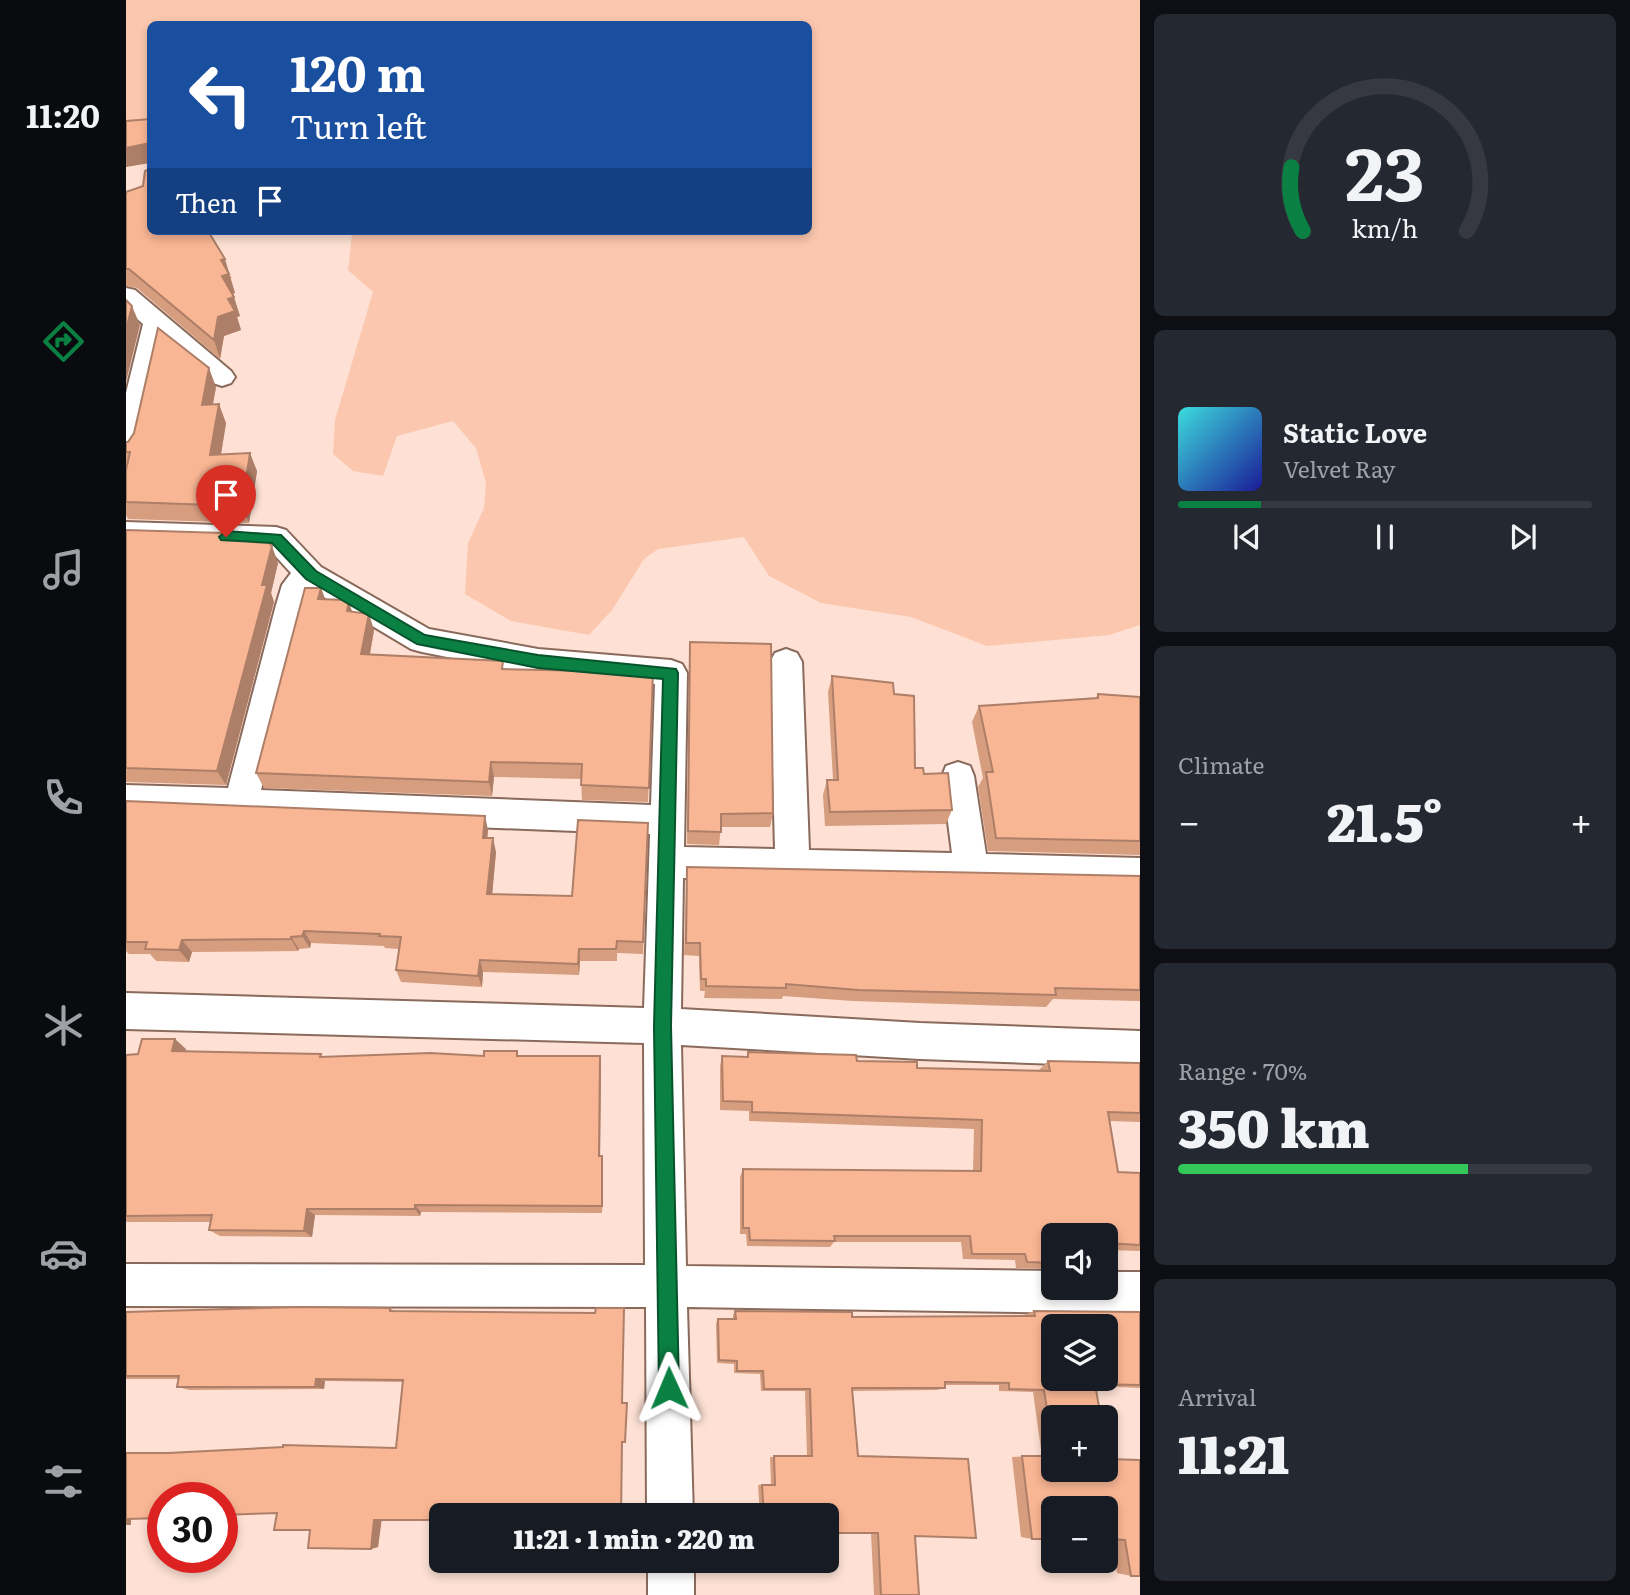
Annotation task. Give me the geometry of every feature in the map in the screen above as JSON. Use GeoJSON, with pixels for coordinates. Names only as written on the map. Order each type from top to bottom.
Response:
{"type":"FeatureCollection","features":[{"type":"Feature","properties":{"kind":"street"},"geometry":{"type":"LineString","coordinates":[[126,296],[222,377]]}},
{"type":"Feature","properties":{"kind":"street"},"geometry":{"type":"LineString","coordinates":[[126,450],[156,321]]}},
{"type":"Feature","properties":{"kind":"street"},"geometry":{"type":"LineString","coordinates":[[126,533],[276,538],[311,575],[422,640],[538,662],[671,673],[662,1026],[670,1503]]}},
{"type":"Feature","properties":{"kind":"street"},"geometry":{"type":"LineString","coordinates":[[241,803],[297,585],[311,575]]}},
{"type":"Feature","properties":{"kind":"street"},"geometry":{"type":"LineString","coordinates":[[786,662],[792,864]]}},
{"type":"Feature","properties":{"kind":"street"},"geometry":{"type":"LineString","coordinates":[[958,776],[971,869]]}},
{"type":"Feature","properties":{"kind":"street"},"geometry":{"type":"LineString","coordinates":[[126,799],[669,820]]}},
{"type":"Feature","properties":{"kind":"street"},"geometry":{"type":"LineString","coordinates":[[667,862],[1140,873]]}},
{"type":"Feature","properties":{"kind":"street"},"geometry":{"type":"LineString","coordinates":[[126,1011],[662,1026],[919,1041],[1140,1049]]}},
{"type":"Feature","properties":{"kind":"street"},"geometry":{"type":"LineString","coordinates":[[126,1285],[668,1286],[1140,1293]]}},
{"type":"Feature","properties":{"kind":"street"},"geometry":{"type":"LineString","coordinates":[[671,1573],[671,1595]]}},
{"type":"Feature","properties":{"kind":"shaded area"},"geometry":{"type":"Polygon","coordinates":[[[126,0],[1140,0],[1140,625],[1109,635],[987,646],[911,617],[821,603],[769,576],[744,537],[658,549],[644,559],[612,610],[589,635],[511,621],[465,594],[468,543],[484,508],[486,483],[476,448],[453,421],[397,436],[383,476],[353,471],[333,454],[335,420],[373,292],[348,270],[352,235],[812,235],[812,21],[147,21],[147,126],[126,131],[126,0]]]}},
{"type":"Feature","properties":{"kind":"building"},"geometry":{"type":"Polygon","coordinates":[[[147,119],[147,144],[126,148],[126,121],[147,119]]]}},
{"type":"Feature","properties":{"kind":"building"},"geometry":{"type":"Polygon","coordinates":[[[147,170],[147,235],[210,235],[225,259],[221,260],[229,274],[222,276],[234,297],[228,299],[235,311],[218,317],[214,340],[126,269],[126,192],[143,186],[147,170]]]}},
{"type":"Feature","properties":{"kind":"building"},"geometry":{"type":"Polygon","coordinates":[[[126,300],[132,306],[126,330],[126,300]]]}},
{"type":"Feature","properties":{"kind":"building"},"geometry":{"type":"Polygon","coordinates":[[[158,328],[209,368],[202,405],[219,404],[210,455],[250,453],[242,506],[126,502],[126,470],[130,452],[126,452],[126,442],[134,433],[158,328]]]}},
{"type":"Feature","properties":{"kind":"building"},"geometry":{"type":"Polygon","coordinates":[[[126,530],[258,534],[256,541],[267,541],[272,546],[262,585],[267,585],[217,771],[126,768],[126,530]]]}},
{"type":"Feature","properties":{"kind":"building"},"geometry":{"type":"Polygon","coordinates":[[[305,588],[321,588],[318,599],[346,600],[349,602],[347,611],[369,614],[361,654],[503,661],[502,669],[653,671],[649,788],[581,785],[582,764],[491,762],[489,782],[256,773],[305,588]]]}},
{"type":"Feature","properties":{"kind":"building"},"geometry":{"type":"Polygon","coordinates":[[[690,642],[771,644],[773,813],[721,814],[721,832],[688,831],[690,642]]]}},
{"type":"Feature","properties":{"kind":"building"},"geometry":{"type":"Polygon","coordinates":[[[832,676],[893,683],[894,694],[914,696],[915,768],[923,768],[924,774],[948,773],[952,810],[830,812],[827,780],[838,780],[832,676]]]}},
{"type":"Feature","properties":{"kind":"building"},"geometry":{"type":"Polygon","coordinates":[[[1098,694],[1140,697],[1140,841],[996,838],[986,772],[993,772],[979,706],[1098,698],[1098,694]]]}},
{"type":"Feature","properties":{"kind":"building"},"geometry":{"type":"Polygon","coordinates":[[[126,801],[485,816],[483,838],[493,838],[487,894],[572,896],[578,820],[648,823],[643,942],[617,941],[616,949],[579,949],[578,964],[480,960],[478,976],[396,970],[401,937],[379,936],[380,934],[304,931],[302,936],[291,939],[182,940],[179,950],[145,949],[147,942],[126,942],[126,801]]]}},
{"type":"Feature","properties":{"kind":"building"},"geometry":{"type":"Polygon","coordinates":[[[687,867],[1140,876],[1140,990],[1055,988],[1056,995],[858,990],[786,984],[786,988],[706,986],[706,979],[701,979],[700,943],[686,943],[687,867]]]}},
{"type":"Feature","properties":{"kind":"building"},"geometry":{"type":"Polygon","coordinates":[[[142,1039],[175,1039],[172,1051],[321,1054],[320,1057],[430,1053],[484,1056],[484,1051],[517,1051],[517,1056],[600,1056],[599,1156],[602,1156],[602,1206],[415,1205],[415,1209],[307,1209],[304,1231],[209,1230],[212,1215],[126,1216],[126,1055],[138,1054],[142,1039]]]}},
{"type":"Feature","properties":{"kind":"building"},"geometry":{"type":"Polygon","coordinates":[[[748,1052],[856,1055],[857,1061],[917,1062],[917,1068],[1050,1071],[1048,1061],[1140,1063],[1140,1113],[1108,1112],[1118,1172],[1140,1173],[1140,1245],[1118,1244],[1118,1223],[1041,1223],[1041,1263],[1027,1262],[1025,1254],[972,1254],[970,1236],[834,1236],[835,1241],[750,1240],[749,1228],[743,1228],[743,1169],[981,1171],[982,1120],[752,1112],[752,1102],[723,1101],[722,1056],[748,1057],[748,1052]]]}},
{"type":"Feature","properties":{"kind":"building"},"geometry":{"type":"Polygon","coordinates":[[[300,1307],[390,1308],[390,1311],[595,1313],[596,1308],[624,1308],[622,1403],[627,1403],[625,1442],[622,1442],[621,1503],[429,1503],[429,1520],[374,1520],[371,1549],[308,1548],[310,1530],[274,1530],[277,1513],[238,1514],[238,1482],[147,1482],[147,1518],[126,1519],[126,1453],[168,1453],[283,1445],[396,1448],[403,1380],[316,1379],[315,1387],[177,1387],[179,1376],[126,1376],[126,1312],[300,1307]]]}},
{"type":"Feature","properties":{"kind":"building"},"geometry":{"type":"Polygon","coordinates":[[[735,1311],[852,1312],[852,1317],[1035,1316],[1034,1311],[1140,1312],[1140,1385],[1118,1385],[1118,1314],[1041,1314],[1041,1390],[1009,1389],[1009,1383],[945,1382],[945,1388],[852,1388],[858,1456],[968,1459],[976,1538],[915,1536],[919,1595],[881,1595],[878,1533],[839,1533],[839,1503],[763,1503],[762,1485],[775,1485],[774,1456],[812,1456],[810,1389],[764,1389],[763,1371],[737,1371],[737,1361],[719,1360],[718,1319],[736,1319],[735,1311]]]}},
{"type":"Feature","properties":{"kind":"building"},"geometry":{"type":"Polygon","coordinates":[[[1044,1391],[1096,1391],[1099,1405],[1046,1405],[1044,1391]]]}},
{"type":"Feature","properties":{"kind":"building"},"geometry":{"type":"Polygon","coordinates":[[[1022,1456],[1041,1456],[1041,1482],[1118,1482],[1118,1459],[1140,1460],[1140,1576],[1131,1576],[1125,1540],[1118,1540],[1118,1496],[1041,1496],[1041,1539],[1032,1539],[1022,1456]]]}},
{"type":"Feature","properties":{"kind":"route"},"geometry":{"type":"LineString","coordinates":[[226,537],[276,538],[311,575],[422,640],[538,662],[671,673],[662,1026],[669,1388]]}}]}
